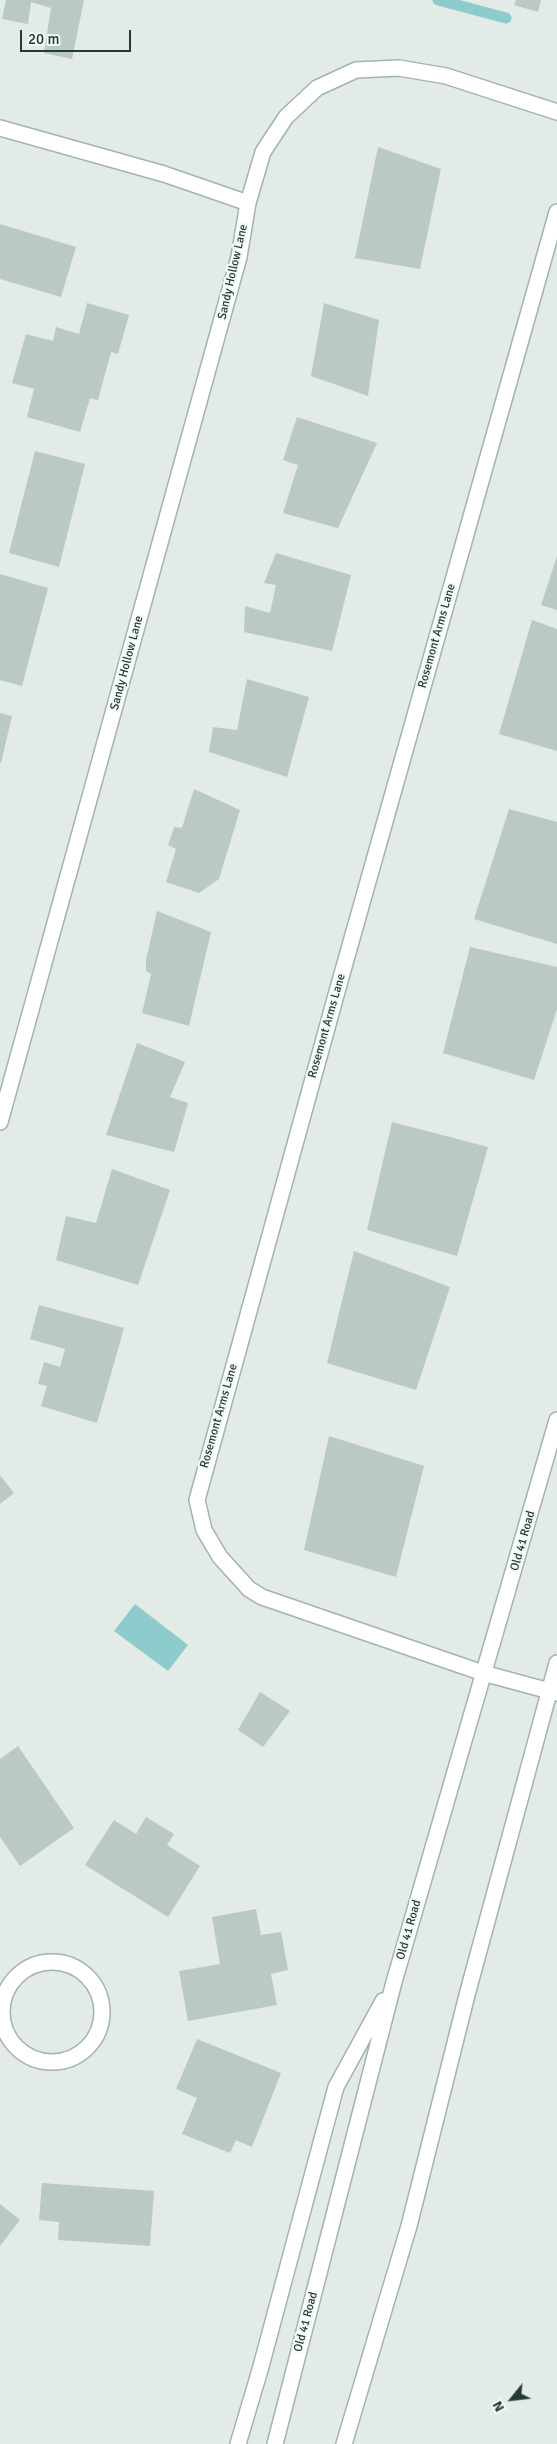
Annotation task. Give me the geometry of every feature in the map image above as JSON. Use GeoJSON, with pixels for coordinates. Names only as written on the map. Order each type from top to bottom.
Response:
{"type":"FeatureCollection","features":[{"type":"Feature","properties":{"kind":"street","name":"Sandy Hollow Lane"},"geometry":{"type":"LineString","coordinates":[[0,1122],[239,257],[248,203],[263,152],[286,117],[317,88],[356,70],[399,68],[446,76],[557,112]]}},
{"type":"Feature","properties":{"kind":"street"},"geometry":{"type":"LineString","coordinates":[[0,128],[164,174],[248,203]]}},
{"type":"Feature","properties":{"kind":"street","name":"Rosemont Arms Lane"},"geometry":{"type":"LineString","coordinates":[[553,1692],[483,1673],[262,1597],[249,1589],[220,1557],[204,1530],[197,1500],[338,988],[557,212]]}},
{"type":"Feature","properties":{"kind":"street","name":"Old 41 Road"},"geometry":{"type":"LineString","coordinates":[[274,2444],[394,1982],[557,1420]]}},
{"type":"Feature","properties":{"kind":"street"},"geometry":{"type":"LineString","coordinates":[[344,2444],[409,2226],[466,1995],[553,1692],[557,1662]]}},
{"type":"Feature","properties":{"kind":"street"},"geometry":{"type":"LineString","coordinates":[[43,1962],[61,1962],[84,1973],[96,1986],[103,2009],[101,2027],[89,2048],[75,2058],[50,2063],[33,2059],[12,2043],[4,2028],[2,2010],[6,1982],[23,1970],[43,1962]]}},
{"type":"Feature","properties":{"kind":"street"},"geometry":{"type":"LineString","coordinates":[[238,2444],[260,2370],[336,2087],[394,1982]]}},
{"type":"Feature","properties":{"kind":"water"},"geometry":{"type":"Polygon","coordinates":[[[135,1604],[188,1645],[168,1671],[114,1631],[135,1604]]]}},
{"type":"Feature","properties":{"kind":"building"},"geometry":{"type":"Polygon","coordinates":[[[6,0],[84,0],[72,59],[44,53],[51,8],[31,2],[28,24],[2,19],[6,0]]]}},
{"type":"Feature","properties":{"kind":"building"},"geometry":{"type":"Polygon","coordinates":[[[516,0],[541,0],[538,12],[514,5],[516,0]]]}},
{"type":"Feature","properties":{"kind":"building"},"geometry":{"type":"Polygon","coordinates":[[[378,147],[441,169],[420,269],[355,258],[378,147]]]}},
{"type":"Feature","properties":{"kind":"building"},"geometry":{"type":"Polygon","coordinates":[[[0,224],[76,247],[61,297],[0,279],[0,224]]]}},
{"type":"Feature","properties":{"kind":"building"},"geometry":{"type":"Polygon","coordinates":[[[87,303],[129,315],[118,354],[111,352],[98,400],[90,398],[80,432],[27,417],[34,389],[12,383],[26,334],[53,341],[56,327],[79,334],[87,303]]]}},
{"type":"Feature","properties":{"kind":"building"},"geometry":{"type":"Polygon","coordinates":[[[324,303],[379,320],[368,396],[311,376],[324,303]]]}},
{"type":"Feature","properties":{"kind":"building"},"geometry":{"type":"Polygon","coordinates":[[[297,417],[377,443],[338,528],[283,513],[298,465],[283,460],[297,417]]]}},
{"type":"Feature","properties":{"kind":"building"},"geometry":{"type":"Polygon","coordinates":[[[35,451],[85,464],[59,567],[9,553],[35,451]]]}},
{"type":"Feature","properties":{"kind":"building"},"geometry":{"type":"Polygon","coordinates":[[[276,553],[351,575],[332,651],[244,632],[245,606],[270,613],[276,585],[264,583],[276,553]]]}},
{"type":"Feature","properties":{"kind":"building"},"geometry":{"type":"Polygon","coordinates":[[[557,556],[557,610],[541,605],[557,556]]]}},
{"type":"Feature","properties":{"kind":"building"},"geometry":{"type":"Polygon","coordinates":[[[0,574],[48,588],[22,686],[0,680],[0,574]]]}},
{"type":"Feature","properties":{"kind":"building"},"geometry":{"type":"Polygon","coordinates":[[[532,620],[557,629],[557,751],[499,734],[532,620]]]}},
{"type":"Feature","properties":{"kind":"building"},"geometry":{"type":"Polygon","coordinates":[[[247,679],[309,697],[287,777],[209,752],[213,727],[237,730],[247,679]]]}},
{"type":"Feature","properties":{"kind":"building"},"geometry":{"type":"Polygon","coordinates":[[[0,713],[12,716],[1,763],[0,762],[0,713]]]}},
{"type":"Feature","properties":{"kind":"building"},"geometry":{"type":"Polygon","coordinates":[[[194,789],[240,810],[219,879],[199,893],[166,882],[176,849],[168,845],[174,827],[182,828],[194,789]]]}},
{"type":"Feature","properties":{"kind":"building"},"geometry":{"type":"Polygon","coordinates":[[[509,809],[557,822],[557,944],[474,919],[509,809]]]}},
{"type":"Feature","properties":{"kind":"building"},"geometry":{"type":"Polygon","coordinates":[[[157,911],[211,932],[189,1026],[142,1013],[151,974],[146,971],[146,960],[157,911]]]}},
{"type":"Feature","properties":{"kind":"building"},"geometry":{"type":"Polygon","coordinates":[[[470,947],[557,967],[557,1009],[534,1080],[443,1053],[470,947]]]}},
{"type":"Feature","properties":{"kind":"building"},"geometry":{"type":"Polygon","coordinates":[[[137,1043],[185,1062],[170,1097],[188,1103],[174,1152],[106,1135],[137,1043]]]}},
{"type":"Feature","properties":{"kind":"building"},"geometry":{"type":"Polygon","coordinates":[[[392,1122],[488,1147],[457,1256],[367,1230],[392,1122]]]}},
{"type":"Feature","properties":{"kind":"building"},"geometry":{"type":"Polygon","coordinates":[[[112,1169],[170,1190],[138,1285],[56,1260],[66,1216],[96,1223],[112,1169]]]}},
{"type":"Feature","properties":{"kind":"building"},"geometry":{"type":"Polygon","coordinates":[[[354,1251],[450,1287],[416,1390],[327,1363],[354,1251]]]}},
{"type":"Feature","properties":{"kind":"building"},"geometry":{"type":"Polygon","coordinates":[[[39,1305],[124,1328],[97,1423],[41,1406],[47,1386],[38,1384],[44,1362],[60,1367],[65,1349],[30,1339],[39,1305]]]}},
{"type":"Feature","properties":{"kind":"building"},"geometry":{"type":"Polygon","coordinates":[[[329,1436],[424,1466],[396,1577],[304,1550],[329,1436]]]}},
{"type":"Feature","properties":{"kind":"building"},"geometry":{"type":"Polygon","coordinates":[[[0,1475],[14,1493],[0,1504],[0,1475]]]}},
{"type":"Feature","properties":{"kind":"building"},"geometry":{"type":"Polygon","coordinates":[[[260,1692],[290,1711],[263,1747],[238,1730],[260,1692]]]}},
{"type":"Feature","properties":{"kind":"building"},"geometry":{"type":"Polygon","coordinates":[[[18,1746],[74,1828],[20,1866],[0,1837],[0,1759],[18,1746]]]}},
{"type":"Feature","properties":{"kind":"building"},"geometry":{"type":"Polygon","coordinates":[[[146,1817],[174,1834],[167,1845],[200,1866],[168,1917],[85,1865],[114,1820],[136,1834],[146,1817]]]}},
{"type":"Feature","properties":{"kind":"building"},"geometry":{"type":"Polygon","coordinates":[[[256,1909],[261,1935],[281,1932],[288,1970],[271,1974],[277,2005],[188,2021],[179,1971],[220,1964],[212,1917],[256,1909]]]}},
{"type":"Feature","properties":{"kind":"building"},"geometry":{"type":"Polygon","coordinates":[[[197,2039],[281,2073],[252,2147],[236,2140],[230,2153],[182,2134],[197,2098],[176,2089],[197,2039]]]}},
{"type":"Feature","properties":{"kind":"building"},"geometry":{"type":"Polygon","coordinates":[[[42,2183],[154,2191],[150,2246],[58,2240],[59,2222],[39,2220],[42,2183]]]}},
{"type":"Feature","properties":{"kind":"building"},"geometry":{"type":"Polygon","coordinates":[[[0,2204],[20,2220],[0,2246],[0,2204]]]}},
{"type":"Feature","properties":{"kind":"waterway"},"geometry":{"type":"LineString","coordinates":[[438,0],[506,18]]}}]}
